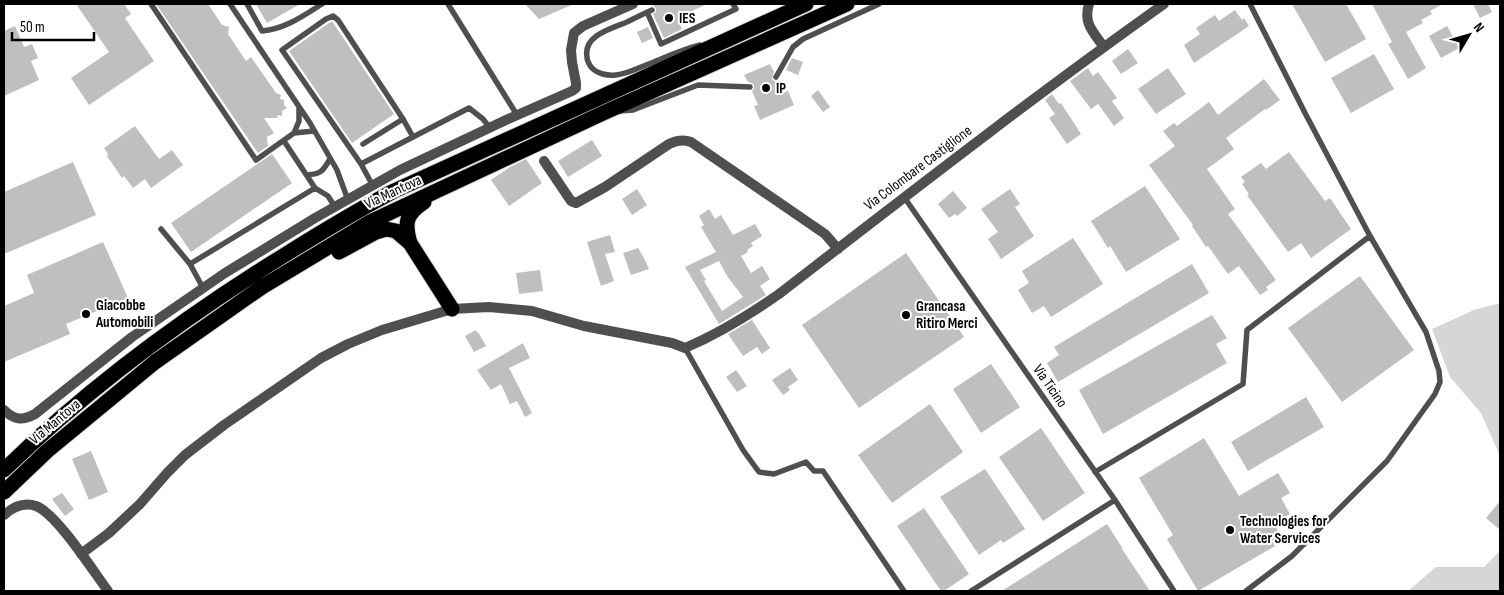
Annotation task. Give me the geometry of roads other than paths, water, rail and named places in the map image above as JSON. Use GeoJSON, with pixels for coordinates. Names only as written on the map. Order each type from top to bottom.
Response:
{"type":"FeatureCollection","features":[{"type":"Feature","properties":{"kind":"highway","name":"Via Mantova"},"geometry":{"type":"LineString","coordinates":[[4,470],[97,387],[151,346],[252,275],[331,226],[394,191],[806,4]]}},
{"type":"Feature","properties":{"kind":"highway","name":"Via Mantova"},"geometry":{"type":"LineString","coordinates":[[4,492],[47,451],[155,362],[262,287],[370,222],[601,114],[846,4]]}},
{"type":"Feature","properties":{"kind":"highway"},"geometry":{"type":"LineString","coordinates":[[443,188],[410,213],[406,230],[410,243],[452,309]]}},
{"type":"Feature","properties":{"kind":"highway"},"geometry":{"type":"LineString","coordinates":[[286,273],[334,255],[376,232],[386,229],[396,231],[410,243]]}},
{"type":"Feature","properties":{"kind":"street"},"geometry":{"type":"LineString","coordinates":[[4,410],[10,416],[17,419],[26,419],[35,414],[132,337],[233,268],[400,170],[572,91],[576,88],[571,50],[574,33],[583,26],[633,4]]}},
{"type":"Feature","properties":{"kind":"street"},"geometry":{"type":"LineString","coordinates":[[1088,4],[1086,16],[1088,24],[1104,47]]}},
{"type":"Feature","properties":{"kind":"street","name":"Via Colombare Castiglione"},"geometry":{"type":"LineString","coordinates":[[685,348],[706,339],[759,308],[904,197],[1164,4]]}},
{"type":"Feature","properties":{"kind":"street"},"geometry":{"type":"LineString","coordinates":[[544,162],[571,201],[576,203],[669,144],[685,140],[691,142],[825,234],[838,248]]}},
{"type":"Feature","properties":{"kind":"street"},"geometry":{"type":"LineString","coordinates":[[81,554],[109,533],[140,504],[185,455],[321,358],[382,330],[452,309],[489,307],[532,311],[584,326],[672,343],[685,348]]}},
{"type":"Feature","properties":{"kind":"street"},"geometry":{"type":"LineString","coordinates":[[4,514],[8,510],[22,504],[36,507],[49,515],[65,533],[108,591]]}},
{"type":"Feature","properties":{"kind":"lane"},"geometry":{"type":"LineString","coordinates":[[150,4],[256,160],[294,133],[299,121],[299,107]]}},
{"type":"Feature","properties":{"kind":"lane"},"geometry":{"type":"LineString","coordinates":[[230,4],[314,131],[337,170],[348,200]]}},
{"type":"Feature","properties":{"kind":"lane"},"geometry":{"type":"LineString","coordinates":[[247,4],[262,31],[275,30],[322,4]]}},
{"type":"Feature","properties":{"kind":"lane"},"geometry":{"type":"LineString","coordinates":[[448,4],[517,116]]}},
{"type":"Feature","properties":{"kind":"lane"},"geometry":{"type":"LineString","coordinates":[[734,4],[736,9],[661,44],[649,11],[596,36],[586,53],[591,67],[606,75],[616,75],[684,49],[734,37]]}},
{"type":"Feature","properties":{"kind":"lane"},"geometry":{"type":"LineString","coordinates":[[776,77],[793,47],[803,39],[879,4]]}},
{"type":"Feature","properties":{"kind":"lane"},"geometry":{"type":"LineString","coordinates":[[1246,591],[1292,556],[1387,461],[1435,394],[1440,382],[1439,371],[1426,332],[1370,236],[1250,4]]}},
{"type":"Feature","properties":{"kind":"lane"},"geometry":{"type":"LineString","coordinates":[[373,186],[361,164],[282,50],[326,18],[333,16],[338,20],[413,137]]}},
{"type":"Feature","properties":{"kind":"lane"},"geometry":{"type":"LineString","coordinates":[[601,114],[633,110],[698,85],[750,88]]}},
{"type":"Feature","properties":{"kind":"lane"},"geometry":{"type":"LineString","coordinates":[[361,164],[469,108],[483,119],[490,128]]}},
{"type":"Feature","properties":{"kind":"lane"},"geometry":{"type":"LineString","coordinates":[[363,144],[403,119]]}},
{"type":"Feature","properties":{"kind":"lane"},"geometry":{"type":"LineString","coordinates":[[294,133],[314,131]]}},
{"type":"Feature","properties":{"kind":"lane"},"geometry":{"type":"LineString","coordinates":[[284,141],[316,188],[328,196],[335,207]]}},
{"type":"Feature","properties":{"kind":"lane"},"geometry":{"type":"LineString","coordinates":[[307,175],[316,174],[323,170],[330,160]]}},
{"type":"Feature","properties":{"kind":"lane"},"geometry":{"type":"LineString","coordinates":[[190,264],[316,188]]}},
{"type":"Feature","properties":{"kind":"lane","name":"Via Ticino"},"geometry":{"type":"LineString","coordinates":[[904,197],[1115,500],[1174,591]]}},
{"type":"Feature","properties":{"kind":"lane"},"geometry":{"type":"LineString","coordinates":[[162,229],[190,264],[203,288]]}},
{"type":"Feature","properties":{"kind":"lane"},"geometry":{"type":"LineString","coordinates":[[1095,472],[1242,384],[1247,330],[1370,236]]}},
{"type":"Feature","properties":{"kind":"lane"},"geometry":{"type":"LineString","coordinates":[[685,348],[743,450],[759,472],[774,474],[806,462],[814,471],[823,471],[904,591]]}},
{"type":"Feature","properties":{"kind":"lane"},"geometry":{"type":"LineString","coordinates":[[971,591],[1115,500]]}},
{"type":"Feature","properties":{"kind":"place","name":"IES"},"geometry":{"type":"Point","coordinates":[669,18]}},
{"type":"Feature","properties":{"kind":"place","name":"IP"},"geometry":{"type":"Point","coordinates":[766,88]}},
{"type":"Feature","properties":{"kind":"place","name":"Giacobbe Automobili"},"geometry":{"type":"Point","coordinates":[86,314]}},
{"type":"Feature","properties":{"kind":"place","name":"Grancasa Ritiro Merci"},"geometry":{"type":"Point","coordinates":[906,315]}},
{"type":"Feature","properties":{"kind":"place","name":"Technologies for Water Services"},"geometry":{"type":"Point","coordinates":[1230,530]}}]}
